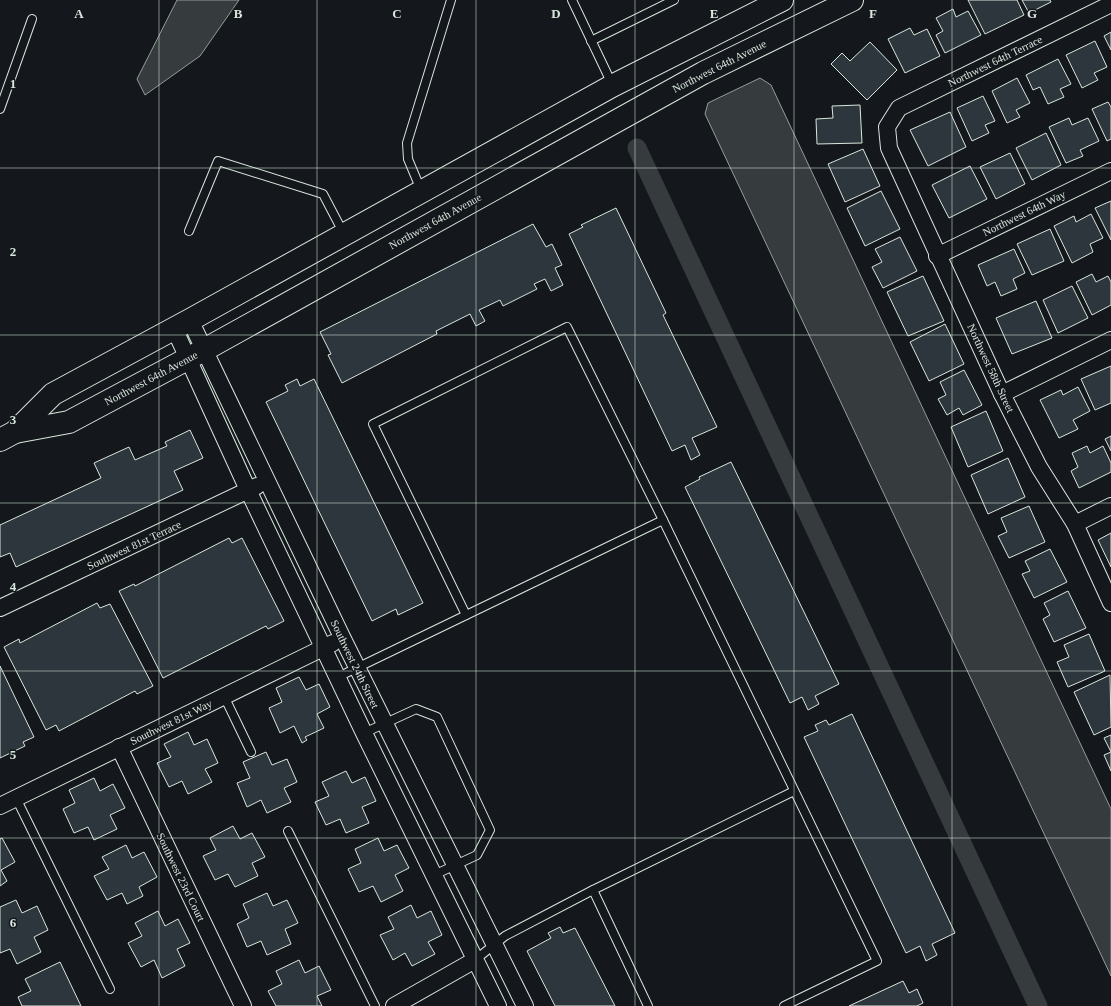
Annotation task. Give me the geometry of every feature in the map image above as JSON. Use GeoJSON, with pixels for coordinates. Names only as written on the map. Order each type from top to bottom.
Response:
{"type":"FeatureCollection","features":[{"type":"Feature","properties":{"kind":"street","name":"Northwest 64th Avenue"},"geometry":{"type":"LineString","coordinates":[[8,436],[53,394],[612,86],[782,0]]}},
{"type":"Feature","properties":{"kind":"street","name":"Northwest 64th Avenue"},"geometry":{"type":"LineString","coordinates":[[8,436],[69,422],[703,73],[852,0]]}},
{"type":"Feature","properties":{"kind":"street","name":"Northwest 64th Terrace"},"geometry":{"type":"LineString","coordinates":[[887,127],[899,108],[1111,4]]}},
{"type":"Feature","properties":{"kind":"street"},"geometry":{"type":"LineString","coordinates":[[612,86],[627,114]]}},
{"type":"Feature","properties":{"kind":"street","name":"Northwest 58th Street"},"geometry":{"type":"LineString","coordinates":[[887,127],[889,148],[937,256],[1002,394],[1039,467],[1075,524],[1111,603]]}},
{"type":"Feature","properties":{"kind":"street","name":"Northwest 64th Way"},"geometry":{"type":"LineString","coordinates":[[937,256],[1111,171]]}},
{"type":"Feature","properties":{"kind":"street"},"geometry":{"type":"LineString","coordinates":[[421,191],[426,200],[425,215],[421,228]]}},
{"type":"Feature","properties":{"kind":"street","name":"Southwest 24th Street"},"geometry":{"type":"LineString","coordinates":[[182,324],[248,490],[364,733],[498,1006]]}},
{"type":"Feature","properties":{"kind":"street"},"geometry":{"type":"LineString","coordinates":[[1002,394],[1111,340]]}},
{"type":"Feature","properties":{"kind":"street","name":"Southwest 24th Street"},"geometry":{"type":"LineString","coordinates":[[195,354],[267,481],[342,638],[525,1006]]}},
{"type":"Feature","properties":{"kind":"street","name":"Southwest 81st Terrace"},"geometry":{"type":"LineString","coordinates":[[0,608],[267,481]]}},
{"type":"Feature","properties":{"kind":"street"},"geometry":{"type":"LineString","coordinates":[[1075,524],[1111,506]]}},
{"type":"Feature","properties":{"kind":"street","name":"Southwest 81st Way"},"geometry":{"type":"LineString","coordinates":[[0,806],[342,638]]}},
{"type":"Feature","properties":{"kind":"street","name":"Southwest 23rd Court"},"geometry":{"type":"LineString","coordinates":[[119,747],[244,1006]]}},
{"type":"Feature","properties":{"kind":"street"},"geometry":{"type":"LineString","coordinates":[[394,1006],[475,960]]}},
{"type":"Feature","properties":{"kind":"lane"},"geometry":{"type":"LineString","coordinates":[[421,191],[408,159],[408,143],[451,0]]}},
{"type":"Feature","properties":{"kind":"lane"},"geometry":{"type":"LineString","coordinates":[[572,0],[612,86]]}},
{"type":"Feature","properties":{"kind":"lane"},"geometry":{"type":"LineString","coordinates":[[591,41],[674,0]]}},
{"type":"Feature","properties":{"kind":"lane"},"geometry":{"type":"LineString","coordinates":[[0,109],[32,19]]}},
{"type":"Feature","properties":{"kind":"lane"},"geometry":{"type":"LineString","coordinates":[[189,231],[218,161],[323,194],[344,234]]}},
{"type":"Feature","properties":{"kind":"lane"},"geometry":{"type":"LineString","coordinates":[[466,615],[373,424],[567,327],[663,520],[876,961],[784,1006]]}},
{"type":"Feature","properties":{"kind":"lane"},"geometry":{"type":"LineString","coordinates":[[338,677],[663,520]]}},
{"type":"Feature","properties":{"kind":"lane"},"geometry":{"type":"LineString","coordinates":[[224,696],[251,752]]}},
{"type":"Feature","properties":{"kind":"lane"},"geometry":{"type":"LineString","coordinates":[[364,733],[416,709],[437,717],[490,830],[477,855],[434,875]]}},
{"type":"Feature","properties":{"kind":"lane"},"geometry":{"type":"LineString","coordinates":[[475,960],[505,936],[593,890],[794,791]]}},
{"type":"Feature","properties":{"kind":"lane"},"geometry":{"type":"LineString","coordinates":[[16,798],[110,989]]}},
{"type":"Feature","properties":{"kind":"lane"},"geometry":{"type":"LineString","coordinates":[[288,831],[375,1006]]}},
{"type":"Feature","properties":{"kind":"lane"},"geometry":{"type":"LineString","coordinates":[[593,890],[648,1006]]}},
{"type":"Feature","properties":{"kind":"shaded area"},"geometry":{"type":"Polygon","coordinates":[[[177,0],[239,0],[200,56],[145,95],[137,79],[177,0]]]}},
{"type":"Feature","properties":{"kind":"shaded area"},"geometry":{"type":"Polygon","coordinates":[[[760,78],[771,85],[1111,809],[1111,976],[705,114],[708,103],[760,78]]]}},
{"type":"Feature","properties":{"kind":"building"},"geometry":{"type":"Polygon","coordinates":[[[968,0],[1017,0],[1024,15],[985,34],[968,0]]]}},
{"type":"Feature","properties":{"kind":"building"},"geometry":{"type":"Polygon","coordinates":[[[1022,0],[1050,0],[1051,2],[1029,13],[1022,0]]]}},
{"type":"Feature","properties":{"kind":"building"},"geometry":{"type":"Polygon","coordinates":[[[953,9],[956,17],[968,11],[981,35],[945,53],[936,35],[943,31],[936,18],[953,9]]]}},
{"type":"Feature","properties":{"kind":"building"},"geometry":{"type":"Polygon","coordinates":[[[910,28],[914,35],[927,29],[940,56],[905,73],[888,39],[910,28]]]}},
{"type":"Feature","properties":{"kind":"building"},"geometry":{"type":"Polygon","coordinates":[[[1111,32],[1111,50],[1104,36],[1111,32]]]}},
{"type":"Feature","properties":{"kind":"building"},"geometry":{"type":"Polygon","coordinates":[[[1095,41],[1107,67],[1094,73],[1098,80],[1082,88],[1066,55],[1095,41]]]}},
{"type":"Feature","properties":{"kind":"building"},"geometry":{"type":"Polygon","coordinates":[[[870,42],[897,70],[867,100],[831,64],[842,53],[850,61],[870,42]]]}},
{"type":"Feature","properties":{"kind":"building"},"geometry":{"type":"Polygon","coordinates":[[[1058,59],[1071,84],[1060,89],[1064,97],[1048,104],[1040,87],[1033,90],[1026,75],[1058,59]]]}},
{"type":"Feature","properties":{"kind":"building"},"geometry":{"type":"Polygon","coordinates":[[[1017,78],[1030,103],[1016,110],[1020,117],[1007,123],[992,91],[1017,78]]]}},
{"type":"Feature","properties":{"kind":"building"},"geometry":{"type":"Polygon","coordinates":[[[983,96],[995,121],[985,125],[989,133],[972,141],[957,108],[983,96]]]}},
{"type":"Feature","properties":{"kind":"building"},"geometry":{"type":"Polygon","coordinates":[[[1108,102],[1111,107],[1111,139],[1107,141],[1092,109],[1108,102]]]}},
{"type":"Feature","properties":{"kind":"building"},"geometry":{"type":"Polygon","coordinates":[[[860,105],[862,143],[817,144],[816,119],[833,118],[832,106],[860,105]]]}},
{"type":"Feature","properties":{"kind":"building"},"geometry":{"type":"Polygon","coordinates":[[[950,112],[966,147],[928,166],[910,130],[950,112]]]}},
{"type":"Feature","properties":{"kind":"building"},"geometry":{"type":"Polygon","coordinates":[[[1069,118],[1072,125],[1088,118],[1099,141],[1080,150],[1083,156],[1066,163],[1049,127],[1069,118]]]}},
{"type":"Feature","properties":{"kind":"building"},"geometry":{"type":"Polygon","coordinates":[[[1046,133],[1061,165],[1032,180],[1016,148],[1046,133]]]}},
{"type":"Feature","properties":{"kind":"building"},"geometry":{"type":"Polygon","coordinates":[[[863,149],[880,186],[845,202],[828,164],[863,149]]]}},
{"type":"Feature","properties":{"kind":"building"},"geometry":{"type":"Polygon","coordinates":[[[1010,153],[1025,184],[996,199],[980,167],[1010,153]]]}},
{"type":"Feature","properties":{"kind":"building"},"geometry":{"type":"Polygon","coordinates":[[[970,166],[987,199],[949,218],[932,185],[970,166]]]}},
{"type":"Feature","properties":{"kind":"building"},"geometry":{"type":"Polygon","coordinates":[[[881,191],[900,229],[865,246],[847,208],[881,191]]]}},
{"type":"Feature","properties":{"kind":"building"},"geometry":{"type":"Polygon","coordinates":[[[1111,201],[1111,240],[1095,208],[1111,201]]]}},
{"type":"Feature","properties":{"kind":"building"},"geometry":{"type":"Polygon","coordinates":[[[616,208],[666,313],[663,315],[717,427],[692,438],[700,455],[691,460],[685,445],[672,451],[569,234],[583,227],[581,225],[616,208]]]}},
{"type":"Feature","properties":{"kind":"building"},"geometry":{"type":"Polygon","coordinates":[[[1091,214],[1103,238],[1090,244],[1093,252],[1072,263],[1054,226],[1074,216],[1076,222],[1091,214]]]}},
{"type":"Feature","properties":{"kind":"building"},"geometry":{"type":"Polygon","coordinates":[[[533,224],[546,247],[552,244],[562,265],[555,268],[563,285],[551,291],[545,279],[534,284],[537,289],[503,306],[500,300],[479,310],[485,321],[476,326],[470,314],[436,331],[437,334],[342,383],[328,355],[331,354],[320,332],[533,224]]]}},
{"type":"Feature","properties":{"kind":"building"},"geometry":{"type":"Polygon","coordinates":[[[1050,229],[1064,261],[1032,275],[1017,244],[1050,229]]]}},
{"type":"Feature","properties":{"kind":"building"},"geometry":{"type":"Polygon","coordinates":[[[900,237],[917,271],[883,288],[872,267],[882,262],[875,249],[900,237]]]}},
{"type":"Feature","properties":{"kind":"building"},"geometry":{"type":"Polygon","coordinates":[[[1014,249],[1025,273],[1013,279],[1017,289],[1001,296],[995,282],[987,286],[978,265],[1014,249]]]}},
{"type":"Feature","properties":{"kind":"building"},"geometry":{"type":"Polygon","coordinates":[[[1092,274],[1096,282],[1108,276],[1111,282],[1111,305],[1092,315],[1076,282],[1092,274]]]}},
{"type":"Feature","properties":{"kind":"building"},"geometry":{"type":"Polygon","coordinates":[[[923,276],[944,321],[908,336],[887,292],[923,276]]]}},
{"type":"Feature","properties":{"kind":"building"},"geometry":{"type":"Polygon","coordinates":[[[1072,286],[1088,318],[1058,333],[1043,300],[1072,286]]]}},
{"type":"Feature","properties":{"kind":"building"},"geometry":{"type":"Polygon","coordinates":[[[1036,301],[1052,338],[1012,354],[996,318],[1036,301]]]}},
{"type":"Feature","properties":{"kind":"building"},"geometry":{"type":"Polygon","coordinates":[[[945,324],[964,364],[929,381],[910,342],[945,324]]]}},
{"type":"Feature","properties":{"kind":"building"},"geometry":{"type":"Polygon","coordinates":[[[1111,366],[1111,403],[1095,410],[1081,379],[1111,366]]]}},
{"type":"Feature","properties":{"kind":"building"},"geometry":{"type":"Polygon","coordinates":[[[964,370],[982,405],[963,415],[959,408],[947,415],[938,399],[946,395],[940,382],[964,370]]]}},
{"type":"Feature","properties":{"kind":"building"},"geometry":{"type":"Polygon","coordinates":[[[297,379],[300,386],[314,379],[423,603],[398,615],[396,609],[372,621],[266,402],[288,391],[285,385],[297,379]]]}},
{"type":"Feature","properties":{"kind":"building"},"geometry":{"type":"Polygon","coordinates":[[[1078,387],[1090,411],[1073,420],[1078,429],[1059,438],[1040,400],[1061,390],[1063,395],[1078,387]]]}},
{"type":"Feature","properties":{"kind":"building"},"geometry":{"type":"Polygon","coordinates":[[[986,411],[1003,451],[968,467],[951,427],[986,411]]]}},
{"type":"Feature","properties":{"kind":"building"},"geometry":{"type":"Polygon","coordinates":[[[190,430],[203,458],[174,471],[183,490],[16,567],[10,553],[0,557],[0,525],[101,478],[94,463],[129,447],[135,460],[167,446],[165,442],[190,430]]]}},
{"type":"Feature","properties":{"kind":"building"},"geometry":{"type":"Polygon","coordinates":[[[1111,436],[1111,451],[1105,439],[1111,436]]]}},
{"type":"Feature","properties":{"kind":"building"},"geometry":{"type":"Polygon","coordinates":[[[1087,446],[1090,453],[1103,446],[1111,463],[1111,472],[1079,488],[1071,471],[1078,467],[1072,453],[1087,446]]]}},
{"type":"Feature","properties":{"kind":"building"},"geometry":{"type":"Polygon","coordinates":[[[1008,458],[1025,497],[988,514],[971,475],[1008,458]]]}},
{"type":"Feature","properties":{"kind":"building"},"geometry":{"type":"Polygon","coordinates":[[[731,462],[839,684],[815,696],[819,704],[808,710],[802,697],[790,703],[685,487],[700,479],[699,477],[731,462]]]}},
{"type":"Feature","properties":{"kind":"building"},"geometry":{"type":"Polygon","coordinates":[[[1029,506],[1045,542],[1009,558],[998,536],[1007,532],[1001,518],[1029,506]]]}},
{"type":"Feature","properties":{"kind":"building"},"geometry":{"type":"Polygon","coordinates":[[[1111,533],[1111,567],[1098,540],[1111,533]]]}},
{"type":"Feature","properties":{"kind":"building"},"geometry":{"type":"Polygon","coordinates":[[[229,538],[232,543],[242,538],[284,621],[268,629],[266,626],[163,678],[119,591],[134,584],[135,586],[229,538]]]}},
{"type":"Feature","properties":{"kind":"building"},"geometry":{"type":"Polygon","coordinates":[[[1050,549],[1067,582],[1034,598],[1022,574],[1030,571],[1025,561],[1050,549]]]}},
{"type":"Feature","properties":{"kind":"building"},"geometry":{"type":"Polygon","coordinates":[[[1068,591],[1086,628],[1054,642],[1043,619],[1050,615],[1044,603],[1068,591]]]}},
{"type":"Feature","properties":{"kind":"building"},"geometry":{"type":"Polygon","coordinates":[[[97,603],[100,608],[110,604],[153,686],[137,694],[135,691],[59,731],[56,725],[46,730],[4,647],[19,639],[20,643],[97,603]]]}},
{"type":"Feature","properties":{"kind":"building"},"geometry":{"type":"Polygon","coordinates":[[[1089,634],[1105,671],[1068,687],[1057,662],[1069,657],[1064,645],[1089,634]]]}},
{"type":"Feature","properties":{"kind":"building"},"geometry":{"type":"Polygon","coordinates":[[[0,666],[34,737],[23,742],[25,746],[0,758],[0,666]]]}},
{"type":"Feature","properties":{"kind":"building"},"geometry":{"type":"Polygon","coordinates":[[[1110,675],[1111,727],[1094,735],[1074,692],[1110,675]]]}},
{"type":"Feature","properties":{"kind":"building"},"geometry":{"type":"Polygon","coordinates":[[[299,677],[306,690],[319,684],[330,707],[317,714],[324,728],[305,737],[307,740],[302,743],[294,726],[280,733],[269,708],[282,702],[276,688],[299,677]]]}},
{"type":"Feature","properties":{"kind":"building"},"geometry":{"type":"Polygon","coordinates":[[[852,714],[955,933],[932,944],[937,955],[926,961],[920,946],[906,953],[804,737],[818,731],[815,725],[826,720],[829,725],[852,714]]]}},
{"type":"Feature","properties":{"kind":"building"},"geometry":{"type":"Polygon","coordinates":[[[188,732],[194,745],[207,739],[218,763],[205,769],[212,782],[188,794],[182,781],[169,787],[157,763],[171,757],[164,744],[188,732]]]}},
{"type":"Feature","properties":{"kind":"building"},"geometry":{"type":"Polygon","coordinates":[[[1111,735],[1111,752],[1104,738],[1111,735]]]}},
{"type":"Feature","properties":{"kind":"building"},"geometry":{"type":"Polygon","coordinates":[[[266,752],[272,765],[287,759],[297,782],[284,788],[291,802],[267,813],[261,800],[247,807],[237,783],[250,778],[243,762],[266,752]]]}},
{"type":"Feature","properties":{"kind":"building"},"geometry":{"type":"Polygon","coordinates":[[[1111,752],[1111,771],[1104,755],[1111,752]]]}},
{"type":"Feature","properties":{"kind":"building"},"geometry":{"type":"Polygon","coordinates":[[[346,771],[352,783],[365,777],[376,801],[362,807],[369,823],[346,833],[340,819],[326,825],[315,802],[329,796],[322,782],[346,771]]]}},
{"type":"Feature","properties":{"kind":"building"},"geometry":{"type":"Polygon","coordinates":[[[94,778],[100,791],[113,784],[125,808],[110,815],[117,829],[94,840],[88,827],[74,833],[63,809],[75,803],[69,790],[94,778]]]}},
{"type":"Feature","properties":{"kind":"building"},"geometry":{"type":"Polygon","coordinates":[[[233,826],[240,839],[252,833],[265,857],[252,863],[258,876],[235,887],[228,874],[215,880],[203,856],[216,850],[210,838],[233,826]]]}},
{"type":"Feature","properties":{"kind":"building"},"geometry":{"type":"Polygon","coordinates":[[[2,838],[15,862],[1,870],[7,881],[0,886],[0,839],[2,838]]]}},
{"type":"Feature","properties":{"kind":"building"},"geometry":{"type":"Polygon","coordinates":[[[378,838],[384,851],[397,845],[409,868],[395,875],[403,891],[381,902],[373,886],[359,892],[348,869],[361,863],[355,849],[378,838]]]}},
{"type":"Feature","properties":{"kind":"building"},"geometry":{"type":"Polygon","coordinates":[[[126,845],[132,858],[144,852],[157,877],[139,887],[143,896],[127,904],[122,893],[107,900],[94,876],[109,869],[102,857],[126,845]]]}},
{"type":"Feature","properties":{"kind":"building"},"geometry":{"type":"Polygon","coordinates":[[[267,893],[273,906],[287,900],[298,923],[285,929],[291,944],[267,955],[261,941],[247,947],[237,924],[249,918],[243,904],[267,893]]]}},
{"type":"Feature","properties":{"kind":"building"},"geometry":{"type":"Polygon","coordinates":[[[16,900],[22,913],[37,906],[48,930],[34,937],[41,952],[17,964],[10,949],[0,953],[0,907],[16,900]]]}},
{"type":"Feature","properties":{"kind":"building"},"geometry":{"type":"Polygon","coordinates":[[[411,905],[417,918],[431,911],[442,935],[428,942],[435,954],[412,966],[405,953],[393,960],[380,935],[394,929],[388,917],[411,905]]]}},
{"type":"Feature","properties":{"kind":"building"},"geometry":{"type":"Polygon","coordinates":[[[158,911],[165,926],[178,919],[190,943],[177,949],[185,966],[162,978],[154,960],[141,967],[128,943],[142,936],[135,923],[158,911]]]}},
{"type":"Feature","properties":{"kind":"building"},"geometry":{"type":"Polygon","coordinates":[[[560,927],[563,933],[575,928],[615,1006],[555,1006],[527,951],[551,938],[548,933],[560,927]]]}},
{"type":"Feature","properties":{"kind":"building"},"geometry":{"type":"Polygon","coordinates":[[[299,960],[305,973],[319,966],[331,990],[317,996],[322,1006],[276,1006],[268,991],[282,984],[276,971],[299,960]]]}},
{"type":"Feature","properties":{"kind":"building"},"geometry":{"type":"Polygon","coordinates":[[[60,962],[81,1006],[22,1006],[18,997],[31,991],[25,979],[60,962]]]}},
{"type":"Feature","properties":{"kind":"building"},"geometry":{"type":"Polygon","coordinates":[[[903,981],[909,993],[917,989],[923,1003],[917,1006],[849,1006],[903,981]]]}},
{"type":"Feature","properties":{"kind":"waterway"},"geometry":{"type":"LineString","coordinates":[[637,148],[1038,1006]]}}]}
